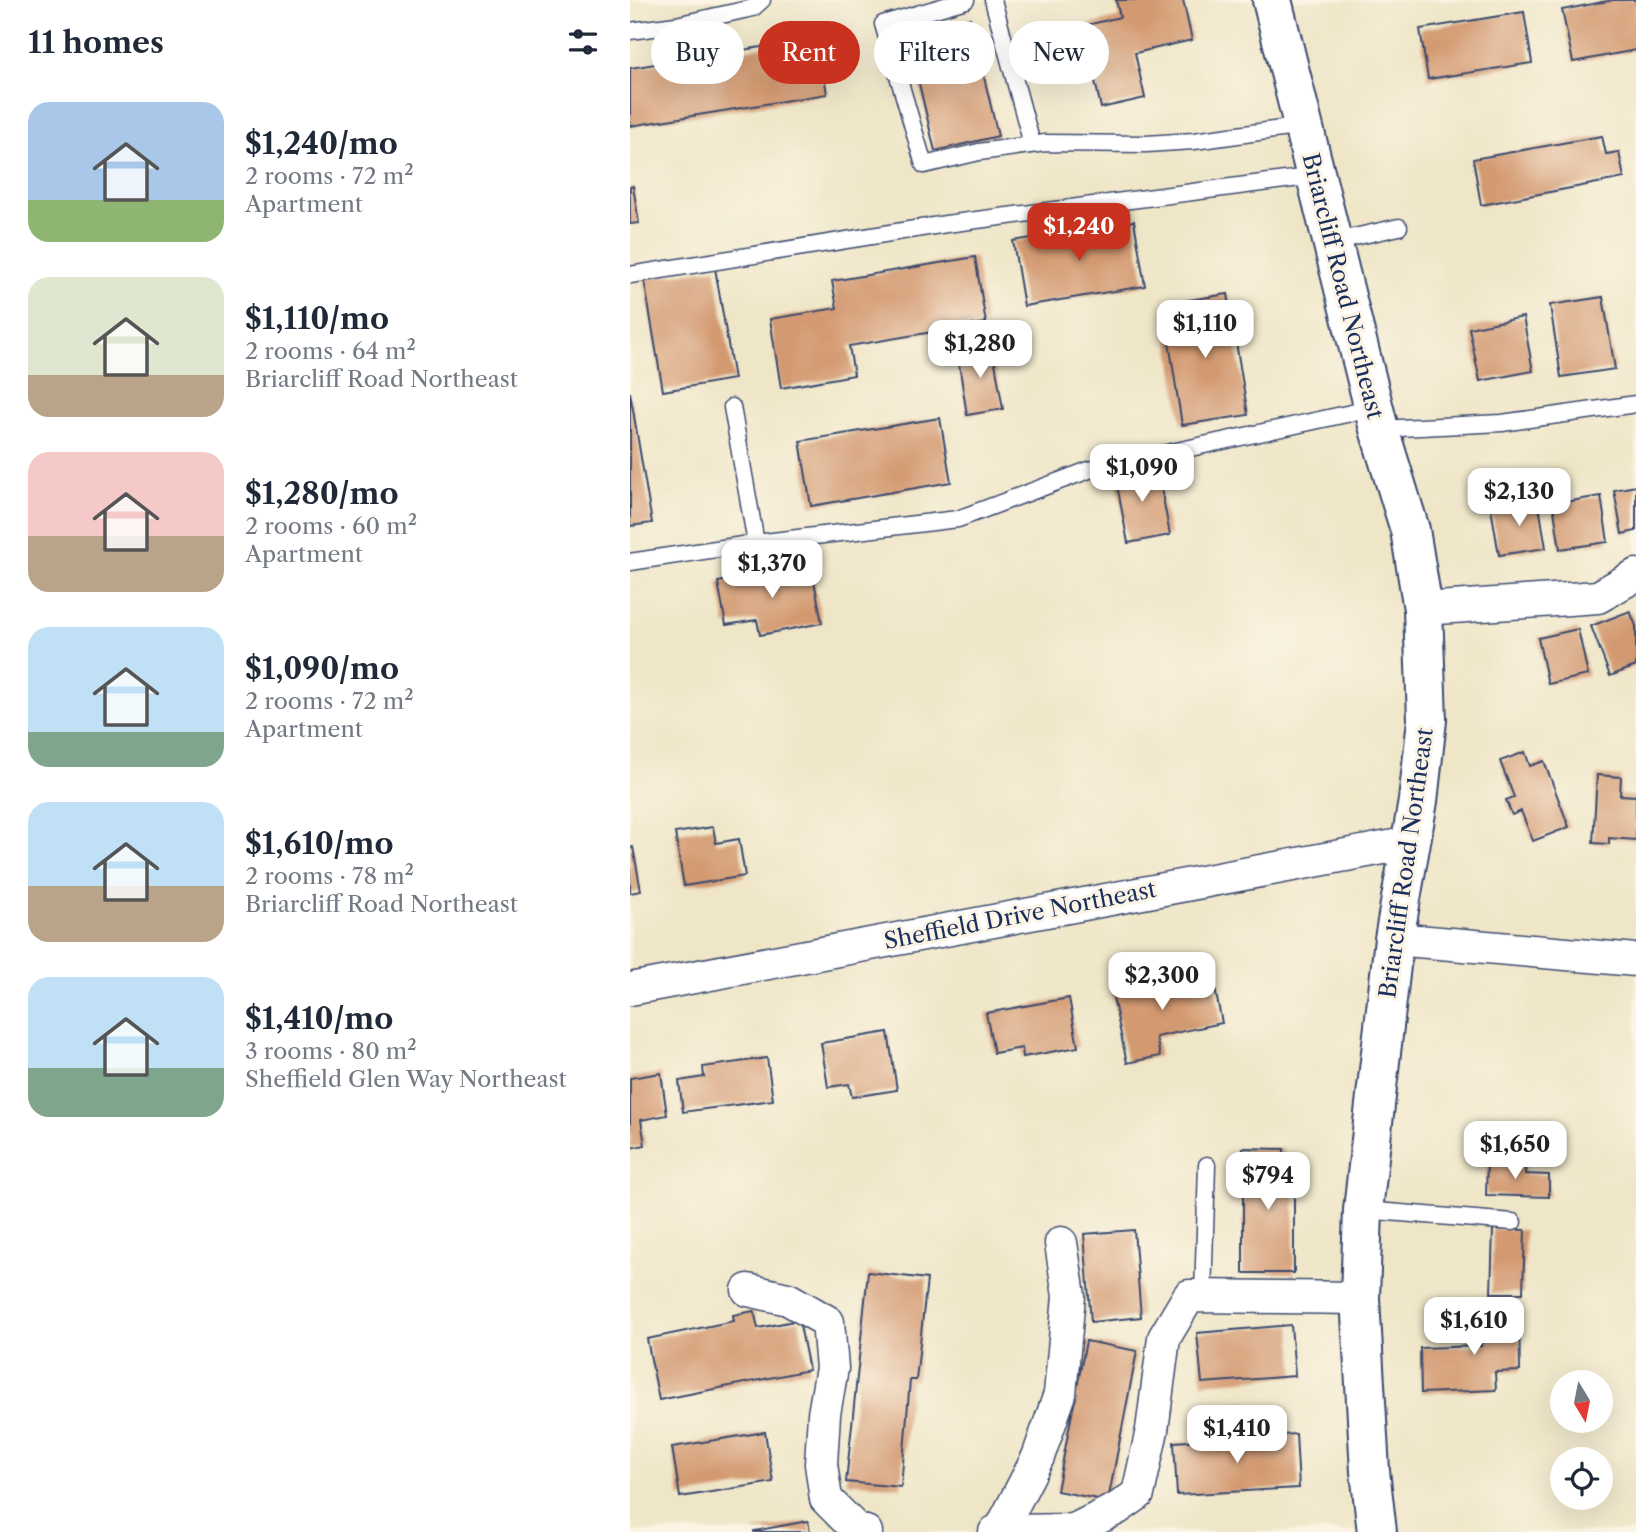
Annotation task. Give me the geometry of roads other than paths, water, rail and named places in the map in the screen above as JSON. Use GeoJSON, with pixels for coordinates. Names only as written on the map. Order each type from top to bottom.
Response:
{"type":"FeatureCollection","features":[{"type":"Feature","properties":{"kind":"main road","name":"Briarcliff Road Northeast"},"geometry":{"type":"LineString","coordinates":[[1272,0],[1376,418],[1410,530],[1423,609],[1427,720],[1418,801],[1394,939],[1363,1210],[1360,1298],[1370,1471],[1377,1532]]}},
{"type":"Feature","properties":{"kind":"street"},"geometry":{"type":"LineString","coordinates":[[1423,609],[1598,597],[1636,575]]}},
{"type":"Feature","properties":{"kind":"street","name":"Sheffield Drive Northeast"},"geometry":{"type":"LineString","coordinates":[[630,989],[1409,843]]}},
{"type":"Feature","properties":{"kind":"street"},"geometry":{"type":"LineString","coordinates":[[1394,939],[1636,960]]}},
{"type":"Feature","properties":{"kind":"street"},"geometry":{"type":"LineString","coordinates":[[1061,1243],[1069,1296],[1060,1394],[1038,1457],[997,1531],[1074,1530],[1118,1508],[1138,1494],[1152,1430],[1164,1338],[1189,1296],[1360,1298]]}},
{"type":"Feature","properties":{"kind":"street"},"geometry":{"type":"LineString","coordinates":[[748,1290],[788,1299],[828,1322],[832,1368],[824,1414],[821,1464],[826,1499],[856,1529],[866,1532]]}},
{"type":"Feature","properties":{"kind":"lane"},"geometry":{"type":"LineString","coordinates":[[630,31],[676,25],[753,8],[762,0]]}},
{"type":"Feature","properties":{"kind":"lane"},"geometry":{"type":"LineString","coordinates":[[966,0],[883,24],[924,165],[979,152],[1032,144],[1182,142],[1303,126]]}},
{"type":"Feature","properties":{"kind":"lane"},"geometry":{"type":"LineString","coordinates":[[993,0],[1032,144]]}},
{"type":"Feature","properties":{"kind":"lane"},"geometry":{"type":"LineString","coordinates":[[630,275],[946,223],[1316,176]]}},
{"type":"Feature","properties":{"kind":"lane"},"geometry":{"type":"LineString","coordinates":[[1332,242],[1399,227]]}},
{"type":"Feature","properties":{"kind":"lane"},"geometry":{"type":"LineString","coordinates":[[630,562],[756,543],[958,519],[1089,470],[1376,418],[1502,423],[1636,404]]}},
{"type":"Feature","properties":{"kind":"lane"},"geometry":{"type":"LineString","coordinates":[[732,407],[756,543]]}},
{"type":"Feature","properties":{"kind":"lane"},"geometry":{"type":"LineString","coordinates":[[1203,1296],[1207,1165]]}},
{"type":"Feature","properties":{"kind":"lane"},"geometry":{"type":"LineString","coordinates":[[1363,1210],[1513,1222]]}}]}
